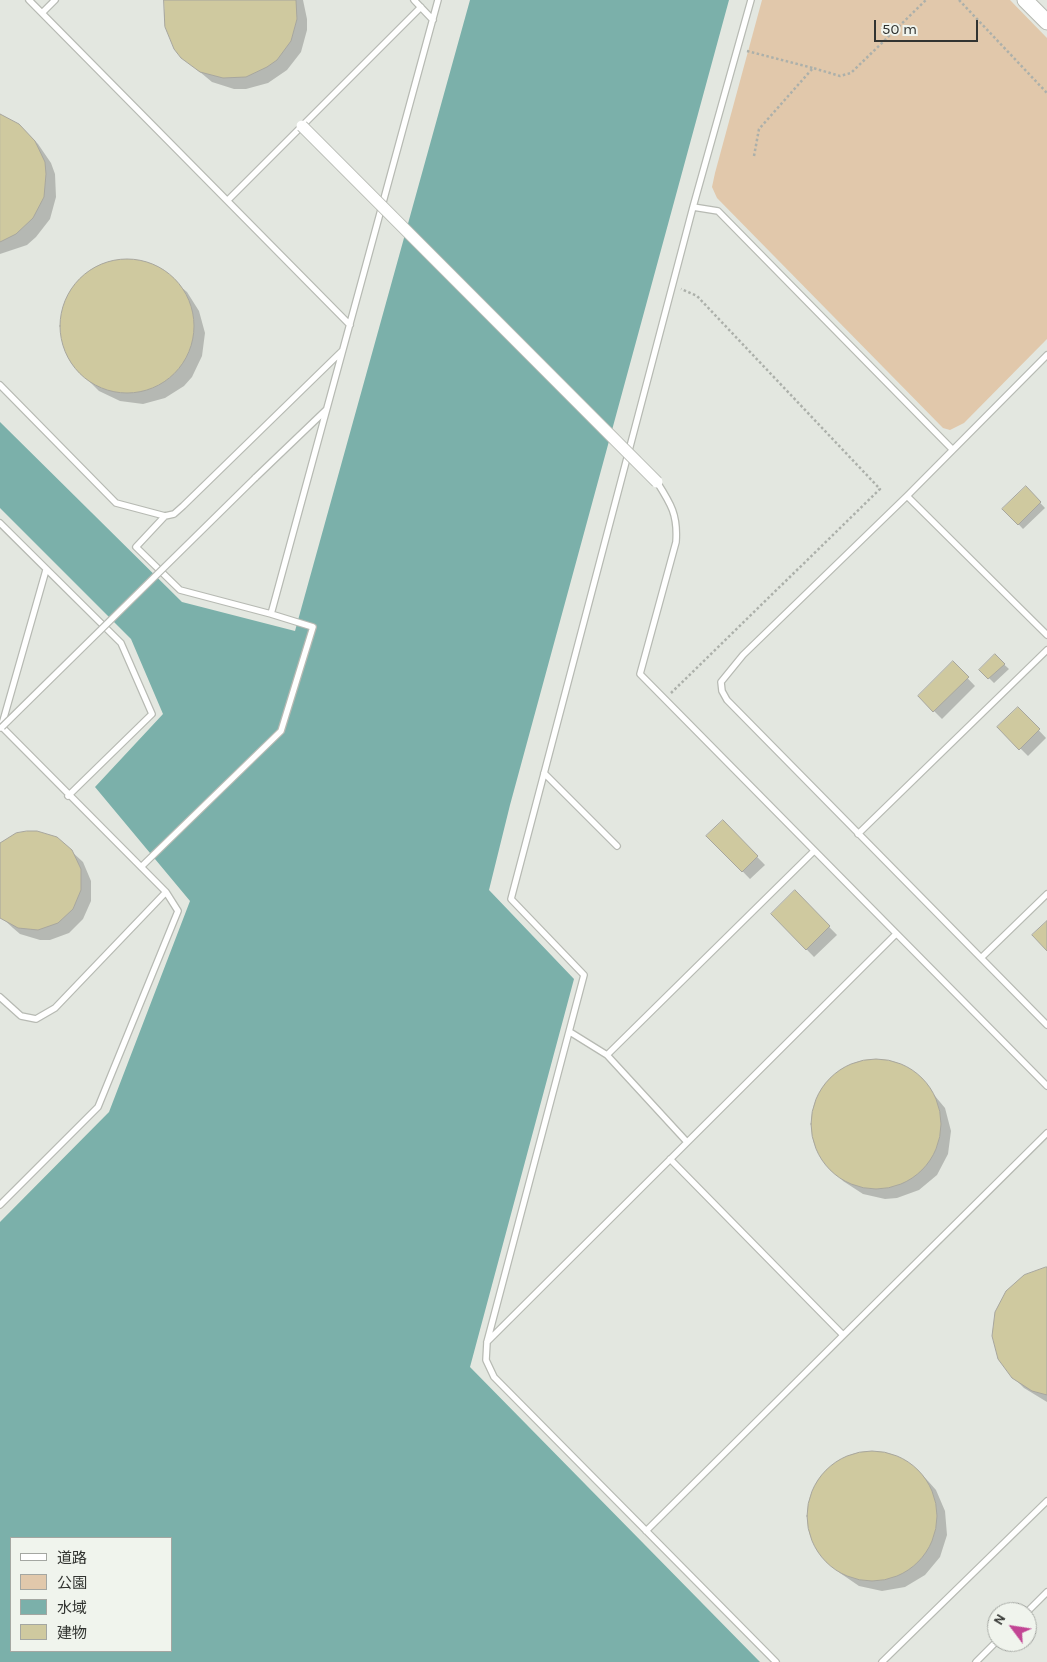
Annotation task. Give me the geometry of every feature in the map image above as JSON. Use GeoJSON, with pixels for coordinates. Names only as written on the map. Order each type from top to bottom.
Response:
{"type":"FeatureCollection","features":[{"type":"Feature","properties":{"kind":"street"},"geometry":{"type":"LineString","coordinates":[[1025,0],[1047,22]]}},
{"type":"Feature","properties":{"kind":"street"},"geometry":{"type":"LineString","coordinates":[[302,126],[657,482]]}},
{"type":"Feature","properties":{"kind":"lane"},"geometry":{"type":"LineString","coordinates":[[28,0],[350,325]]}},
{"type":"Feature","properties":{"kind":"lane"},"geometry":{"type":"LineString","coordinates":[[42,13],[55,0]]}},
{"type":"Feature","properties":{"kind":"lane"},"geometry":{"type":"LineString","coordinates":[[414,0],[432,20]]}},
{"type":"Feature","properties":{"kind":"lane"},"geometry":{"type":"LineString","coordinates":[[271,614],[438,0]]}},
{"type":"Feature","properties":{"kind":"lane"},"geometry":{"type":"LineString","coordinates":[[751,0],[692,207],[511,898],[584,975],[486,1342],[486,1360],[494,1377],[776,1662]]}},
{"type":"Feature","properties":{"kind":"lane"},"geometry":{"type":"LineString","coordinates":[[228,200],[421,7]]}},
{"type":"Feature","properties":{"kind":"lane"},"geometry":{"type":"LineString","coordinates":[[692,207],[718,211],[952,449]]}},
{"type":"Feature","properties":{"kind":"lane"},"geometry":{"type":"LineString","coordinates":[[0,385],[116,503],[164,516],[174,514],[183,506],[344,349]]}},
{"type":"Feature","properties":{"kind":"lane"},"geometry":{"type":"LineString","coordinates":[[1047,355],[907,496],[743,655],[721,682],[722,692],[727,700],[1047,1025]]}},
{"type":"Feature","properties":{"kind":"lane"},"geometry":{"type":"LineString","coordinates":[[1,728],[255,478],[328,409]]}},
{"type":"Feature","properties":{"kind":"lane"},"geometry":{"type":"LineString","coordinates":[[657,482],[671,503],[677,523],[676,542],[640,674],[1047,1086]]}},
{"type":"Feature","properties":{"kind":"lane"},"geometry":{"type":"LineString","coordinates":[[907,496],[1047,636]]}},
{"type":"Feature","properties":{"kind":"lane"},"geometry":{"type":"LineString","coordinates":[[141,867],[281,731],[313,627],[180,590],[136,546],[164,516]]}},
{"type":"Feature","properties":{"kind":"lane"},"geometry":{"type":"LineString","coordinates":[[0,523],[122,643],[152,714],[68,796]]}},
{"type":"Feature","properties":{"kind":"lane"},"geometry":{"type":"LineString","coordinates":[[1,728],[46,570]]}},
{"type":"Feature","properties":{"kind":"lane"},"geometry":{"type":"LineString","coordinates":[[858,834],[1047,650]]}},
{"type":"Feature","properties":{"kind":"lane"},"geometry":{"type":"LineString","coordinates":[[0,1205],[98,1107],[178,911],[166,892],[1,728]]}},
{"type":"Feature","properties":{"kind":"lane"},"geometry":{"type":"LineString","coordinates":[[544,773],[617,846]]}},
{"type":"Feature","properties":{"kind":"lane"},"geometry":{"type":"LineString","coordinates":[[607,1055],[814,851]]}},
{"type":"Feature","properties":{"kind":"lane"},"geometry":{"type":"LineString","coordinates":[[1,1000],[21,1016],[36,1019],[55,1008],[166,892]]}},
{"type":"Feature","properties":{"kind":"lane"},"geometry":{"type":"LineString","coordinates":[[981,958],[1047,894]]}},
{"type":"Feature","properties":{"kind":"lane"},"geometry":{"type":"LineString","coordinates":[[486,1342],[896,934]]}},
{"type":"Feature","properties":{"kind":"lane"},"geometry":{"type":"LineString","coordinates":[[570,1032],[607,1055],[687,1142]]}},
{"type":"Feature","properties":{"kind":"lane"},"geometry":{"type":"LineString","coordinates":[[646,1531],[1047,1133]]}},
{"type":"Feature","properties":{"kind":"lane"},"geometry":{"type":"LineString","coordinates":[[670,1159],[843,1336]]}},
{"type":"Feature","properties":{"kind":"lane"},"geometry":{"type":"LineString","coordinates":[[882,1662],[1047,1501]]}},
{"type":"Feature","properties":{"kind":"lane"},"geometry":{"type":"LineString","coordinates":[[1037,1602],[1047,1592]]}},
{"type":"Feature","properties":{"kind":"lane"},"geometry":{"type":"LineString","coordinates":[[976,1662],[987,1651]]}},
{"type":"Feature","properties":{"kind":"path"},"geometry":{"type":"LineString","coordinates":[[737,49],[840,76],[851,73],[926,0]]}},
{"type":"Feature","properties":{"kind":"path"},"geometry":{"type":"LineString","coordinates":[[959,0],[1047,93]]}},
{"type":"Feature","properties":{"kind":"path"},"geometry":{"type":"LineString","coordinates":[[754,156],[759,129],[813,68]]}},
{"type":"Feature","properties":{"kind":"path"},"geometry":{"type":"LineString","coordinates":[[664,699],[880,489],[697,296],[672,287]]}},
{"type":"Feature","properties":{"kind":"green space"},"geometry":{"type":"Polygon","coordinates":[[[762,0],[1010,0],[1047,38],[1047,339],[964,423],[950,430],[943,428],[717,198],[712,187],[762,0]]]}},
{"type":"Feature","properties":{"kind":"water"},"geometry":{"type":"Polygon","coordinates":[[[470,0],[729,0],[510,805],[489,890],[574,979],[470,1367],[760,1662],[0,1662],[0,1222],[109,1112],[190,901],[95,787],[163,714],[131,639],[0,508],[0,422],[182,602],[295,631],[470,0]]]}},
{"type":"Feature","properties":{"kind":"building"},"geometry":{"type":"Polygon","coordinates":[[[164,0],[296,0],[297,19],[291,41],[277,60],[246,77],[223,78],[200,72],[181,58],[174,49],[165,27],[164,0]]]}},
{"type":"Feature","properties":{"kind":"building"},"geometry":{"type":"Polygon","coordinates":[[[0,114],[19,124],[35,141],[45,162],[46,174],[44,197],[33,218],[16,234],[0,242],[0,114]]]}},
{"type":"Feature","properties":{"kind":"building"},"geometry":{"type":"Polygon","coordinates":[[[127,259],[153,264],[164,270],[174,279],[183,289],[189,300],[194,326],[189,352],[183,363],[174,373],[164,382],[153,388],[127,393],[101,388],[90,382],[80,373],[71,363],[65,352],[60,326],[65,300],[71,289],[80,279],[90,270],[101,264],[127,259]]]}},
{"type":"Feature","properties":{"kind":"building"},"geometry":{"type":"Polygon","coordinates":[[[1026,486],[1041,502],[1018,525],[1002,509],[1026,486]]]}},
{"type":"Feature","properties":{"kind":"building"},"geometry":{"type":"Polygon","coordinates":[[[995,654],[1005,664],[988,679],[979,670],[995,654]]]}},
{"type":"Feature","properties":{"kind":"building"},"geometry":{"type":"Polygon","coordinates":[[[953,661],[969,677],[933,712],[918,696],[953,661]]]}},
{"type":"Feature","properties":{"kind":"building"},"geometry":{"type":"Polygon","coordinates":[[[1018,707],[1040,729],[1019,750],[997,727],[1018,707]]]}},
{"type":"Feature","properties":{"kind":"building"},"geometry":{"type":"Polygon","coordinates":[[[723,820],[758,856],[742,872],[706,836],[723,820]]]}},
{"type":"Feature","properties":{"kind":"building"},"geometry":{"type":"Polygon","coordinates":[[[37,831],[57,837],[72,850],[81,869],[81,890],[73,909],[58,923],[38,930],[18,928],[0,918],[0,843],[16,833],[37,831]]]}},
{"type":"Feature","properties":{"kind":"building"},"geometry":{"type":"Polygon","coordinates":[[[795,890],[830,926],[806,950],[771,914],[795,890]]]}},
{"type":"Feature","properties":{"kind":"building"},"geometry":{"type":"Polygon","coordinates":[[[1047,921],[1047,951],[1032,935],[1047,921]]]}},
{"type":"Feature","properties":{"kind":"building"},"geometry":{"type":"Polygon","coordinates":[[[876,1059],[901,1064],[922,1078],[936,1099],[941,1124],[936,1149],[922,1170],[901,1184],[876,1189],[851,1184],[830,1170],[816,1149],[811,1124],[816,1099],[830,1078],[851,1064],[876,1059]]]}},
{"type":"Feature","properties":{"kind":"building"},"geometry":{"type":"Polygon","coordinates":[[[1047,1267],[1047,1395],[1032,1391],[1012,1378],[998,1359],[992,1336],[995,1312],[1006,1291],[1024,1275],[1047,1267]]]}},
{"type":"Feature","properties":{"kind":"building"},"geometry":{"type":"Polygon","coordinates":[[[872,1451],[897,1456],[918,1470],[932,1491],[937,1516],[932,1541],[918,1562],[897,1576],[872,1581],[847,1576],[826,1562],[812,1541],[807,1516],[812,1491],[826,1470],[847,1456],[872,1451]]]}}]}
